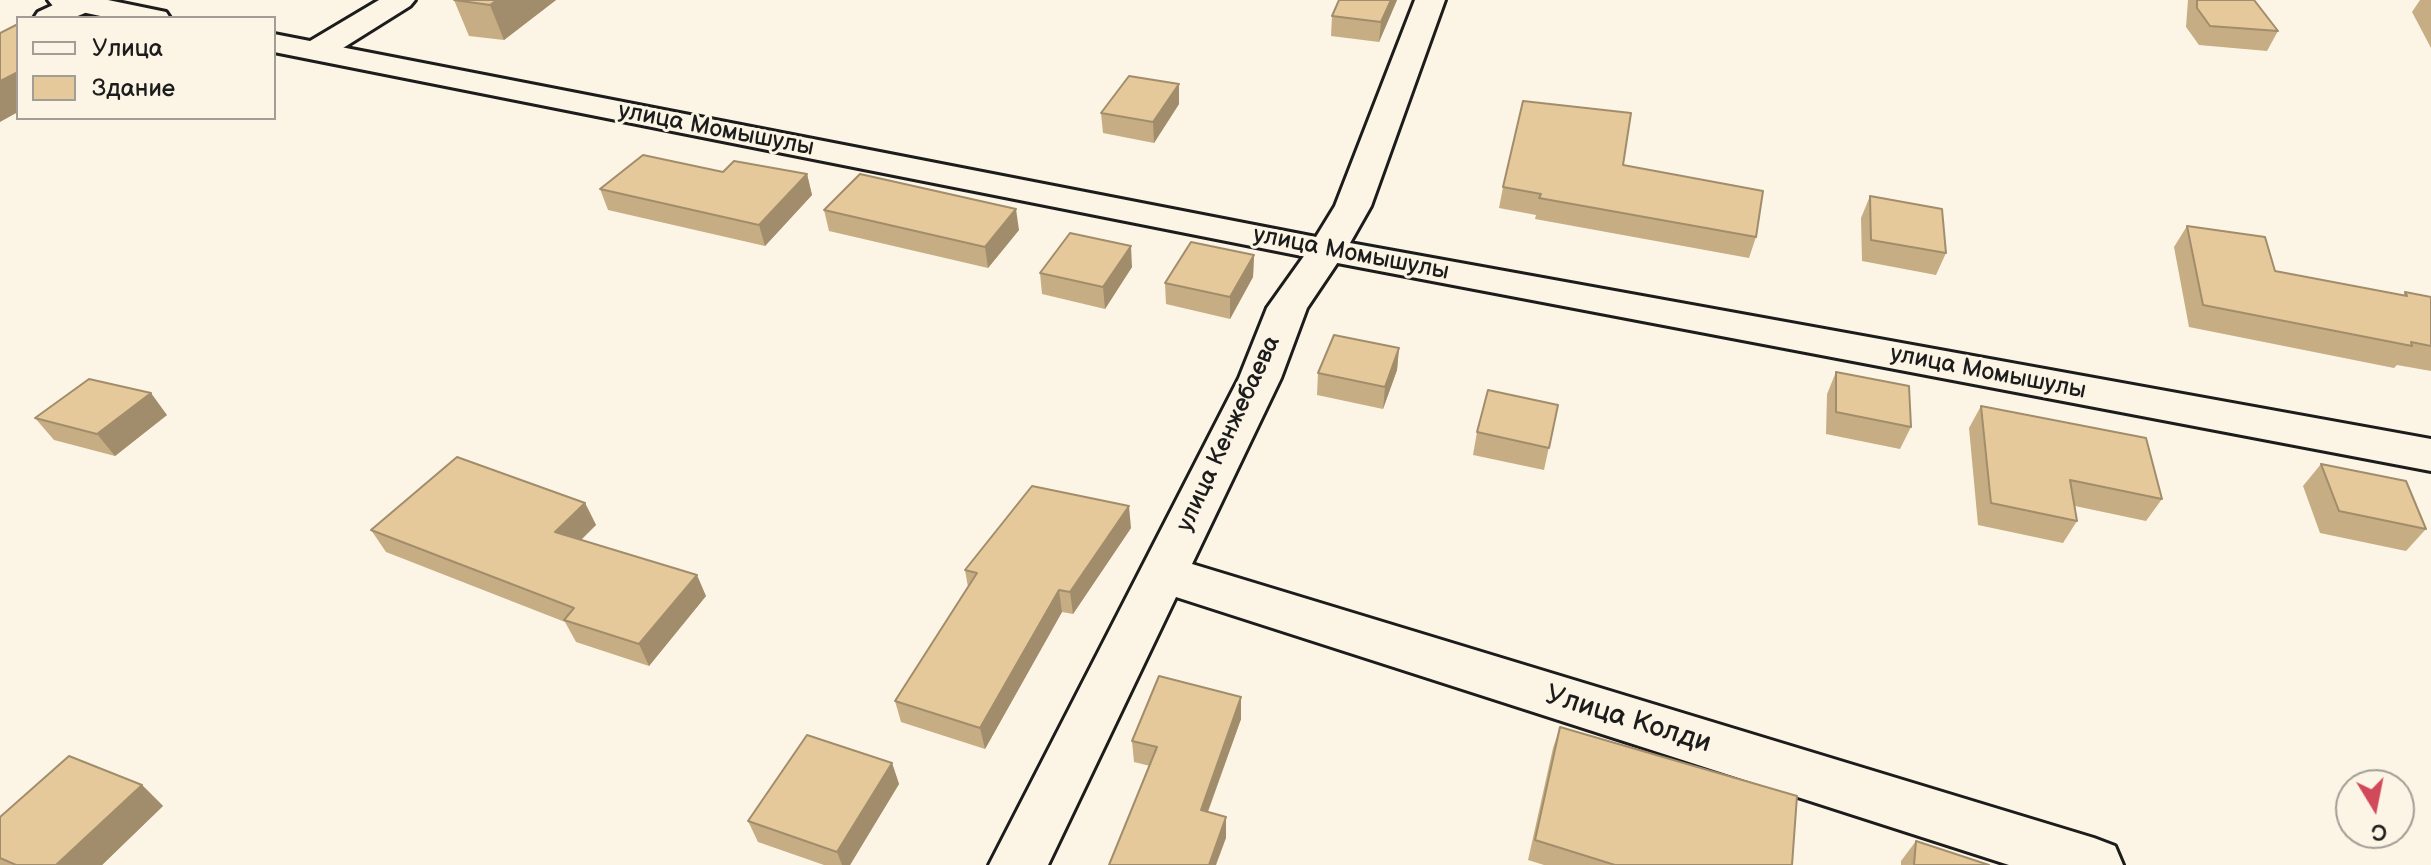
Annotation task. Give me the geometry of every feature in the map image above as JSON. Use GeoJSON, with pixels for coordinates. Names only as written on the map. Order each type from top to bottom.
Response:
{"type":"FeatureCollection","features":[{"type":"Feature","properties":{"kind":"street"},"geometry":{"type":"LineString","coordinates":[[316,51],[400,0]]}},
{"type":"Feature","properties":{"kind":"street","name":"улица Кенжебаева"},"geometry":{"type":"LineString","coordinates":[[1018,865],[1260,378],[1287,308],[1353,206],[1430,0]]}},
{"type":"Feature","properties":{"kind":"street"},"geometry":{"type":"LineString","coordinates":[[52,16],[72,1],[145,16]]}},
{"type":"Feature","properties":{"kind":"street","name":"улица Момышулы"},"geometry":{"type":"LineString","coordinates":[[276,43],[1327,250],[2431,455]]}},
{"type":"Feature","properties":{"kind":"street","name":"Улица Колди"},"geometry":{"type":"LineString","coordinates":[[1163,574],[2094,865]]}},
{"type":"Feature","properties":{"kind":"building"},"geometry":{"type":"Polygon","coordinates":[[[454,0],[497,0],[490,5],[454,0]]]}},
{"type":"Feature","properties":{"kind":"building"},"geometry":{"type":"Polygon","coordinates":[[[1339,0],[1391,0],[1381,22],[1332,16],[1339,0]]]}},
{"type":"Feature","properties":{"kind":"building"},"geometry":{"type":"Polygon","coordinates":[[[2197,0],[2254,0],[2278,31],[2210,26],[2197,8],[2197,0]]]}},
{"type":"Feature","properties":{"kind":"building"},"geometry":{"type":"Polygon","coordinates":[[[16,25],[16,73],[0,81],[0,33],[16,25]]]}},
{"type":"Feature","properties":{"kind":"building"},"geometry":{"type":"Polygon","coordinates":[[[1129,76],[1179,84],[1153,122],[1101,113],[1129,76]]]}},
{"type":"Feature","properties":{"kind":"building"},"geometry":{"type":"Polygon","coordinates":[[[1523,101],[1631,113],[1623,165],[1763,191],[1756,237],[1539,198],[1541,194],[1503,187],[1523,101]]]}},
{"type":"Feature","properties":{"kind":"building"},"geometry":{"type":"Polygon","coordinates":[[[643,155],[723,172],[734,161],[807,174],[759,225],[600,189],[643,155]]]}},
{"type":"Feature","properties":{"kind":"building"},"geometry":{"type":"Polygon","coordinates":[[[860,174],[1016,209],[985,247],[824,210],[860,174]]]}},
{"type":"Feature","properties":{"kind":"building"},"geometry":{"type":"Polygon","coordinates":[[[1870,196],[1942,209],[1946,253],[1871,240],[1870,196]]]}},
{"type":"Feature","properties":{"kind":"building"},"geometry":{"type":"Polygon","coordinates":[[[2187,226],[2265,237],[2275,271],[2407,296],[2405,292],[2431,297],[2431,346],[2411,342],[2412,346],[2203,305],[2187,226]]]}},
{"type":"Feature","properties":{"kind":"building"},"geometry":{"type":"Polygon","coordinates":[[[1070,233],[1131,246],[1103,287],[1040,273],[1070,233]]]}},
{"type":"Feature","properties":{"kind":"building"},"geometry":{"type":"Polygon","coordinates":[[[1191,242],[1254,255],[1230,297],[1165,283],[1191,242]]]}},
{"type":"Feature","properties":{"kind":"building"},"geometry":{"type":"Polygon","coordinates":[[[1334,335],[1399,348],[1385,387],[1318,373],[1334,335]]]}},
{"type":"Feature","properties":{"kind":"building"},"geometry":{"type":"Polygon","coordinates":[[[1836,372],[1909,386],[1911,427],[1836,412],[1836,372]]]}},
{"type":"Feature","properties":{"kind":"building"},"geometry":{"type":"Polygon","coordinates":[[[89,379],[151,393],[97,434],[35,418],[89,379]]]}},
{"type":"Feature","properties":{"kind":"building"},"geometry":{"type":"Polygon","coordinates":[[[1488,390],[1558,405],[1549,448],[1477,432],[1488,390]]]}},
{"type":"Feature","properties":{"kind":"building"},"geometry":{"type":"Polygon","coordinates":[[[1981,406],[2146,438],[2162,499],[2070,480],[2077,521],[1991,503],[1981,406]]]}},
{"type":"Feature","properties":{"kind":"building"},"geometry":{"type":"Polygon","coordinates":[[[457,457],[585,503],[555,532],[697,575],[639,644],[564,620],[574,608],[371,530],[457,457]]]}},
{"type":"Feature","properties":{"kind":"building"},"geometry":{"type":"Polygon","coordinates":[[[2321,464],[2406,481],[2426,529],[2339,511],[2321,464]]]}},
{"type":"Feature","properties":{"kind":"building"},"geometry":{"type":"Polygon","coordinates":[[[1032,486],[1129,506],[1070,592],[1059,590],[980,728],[895,701],[977,573],[965,570],[1032,486]]]}},
{"type":"Feature","properties":{"kind":"building"},"geometry":{"type":"Polygon","coordinates":[[[1159,676],[1241,697],[1201,810],[1226,817],[1209,865],[1109,865],[1157,747],[1132,741],[1159,676]]]}},
{"type":"Feature","properties":{"kind":"building"},"geometry":{"type":"Polygon","coordinates":[[[1560,727],[1797,796],[1792,865],[1615,865],[1535,840],[1560,727]]]}},
{"type":"Feature","properties":{"kind":"building"},"geometry":{"type":"Polygon","coordinates":[[[807,735],[892,763],[837,852],[748,821],[807,735]]]}},
{"type":"Feature","properties":{"kind":"building"},"geometry":{"type":"Polygon","coordinates":[[[69,756],[142,785],[56,865],[16,865],[0,858],[0,817],[69,756]]]}},
{"type":"Feature","properties":{"kind":"building"},"geometry":{"type":"Polygon","coordinates":[[[1916,841],[1989,865],[1914,865],[1916,841]]]}}]}
